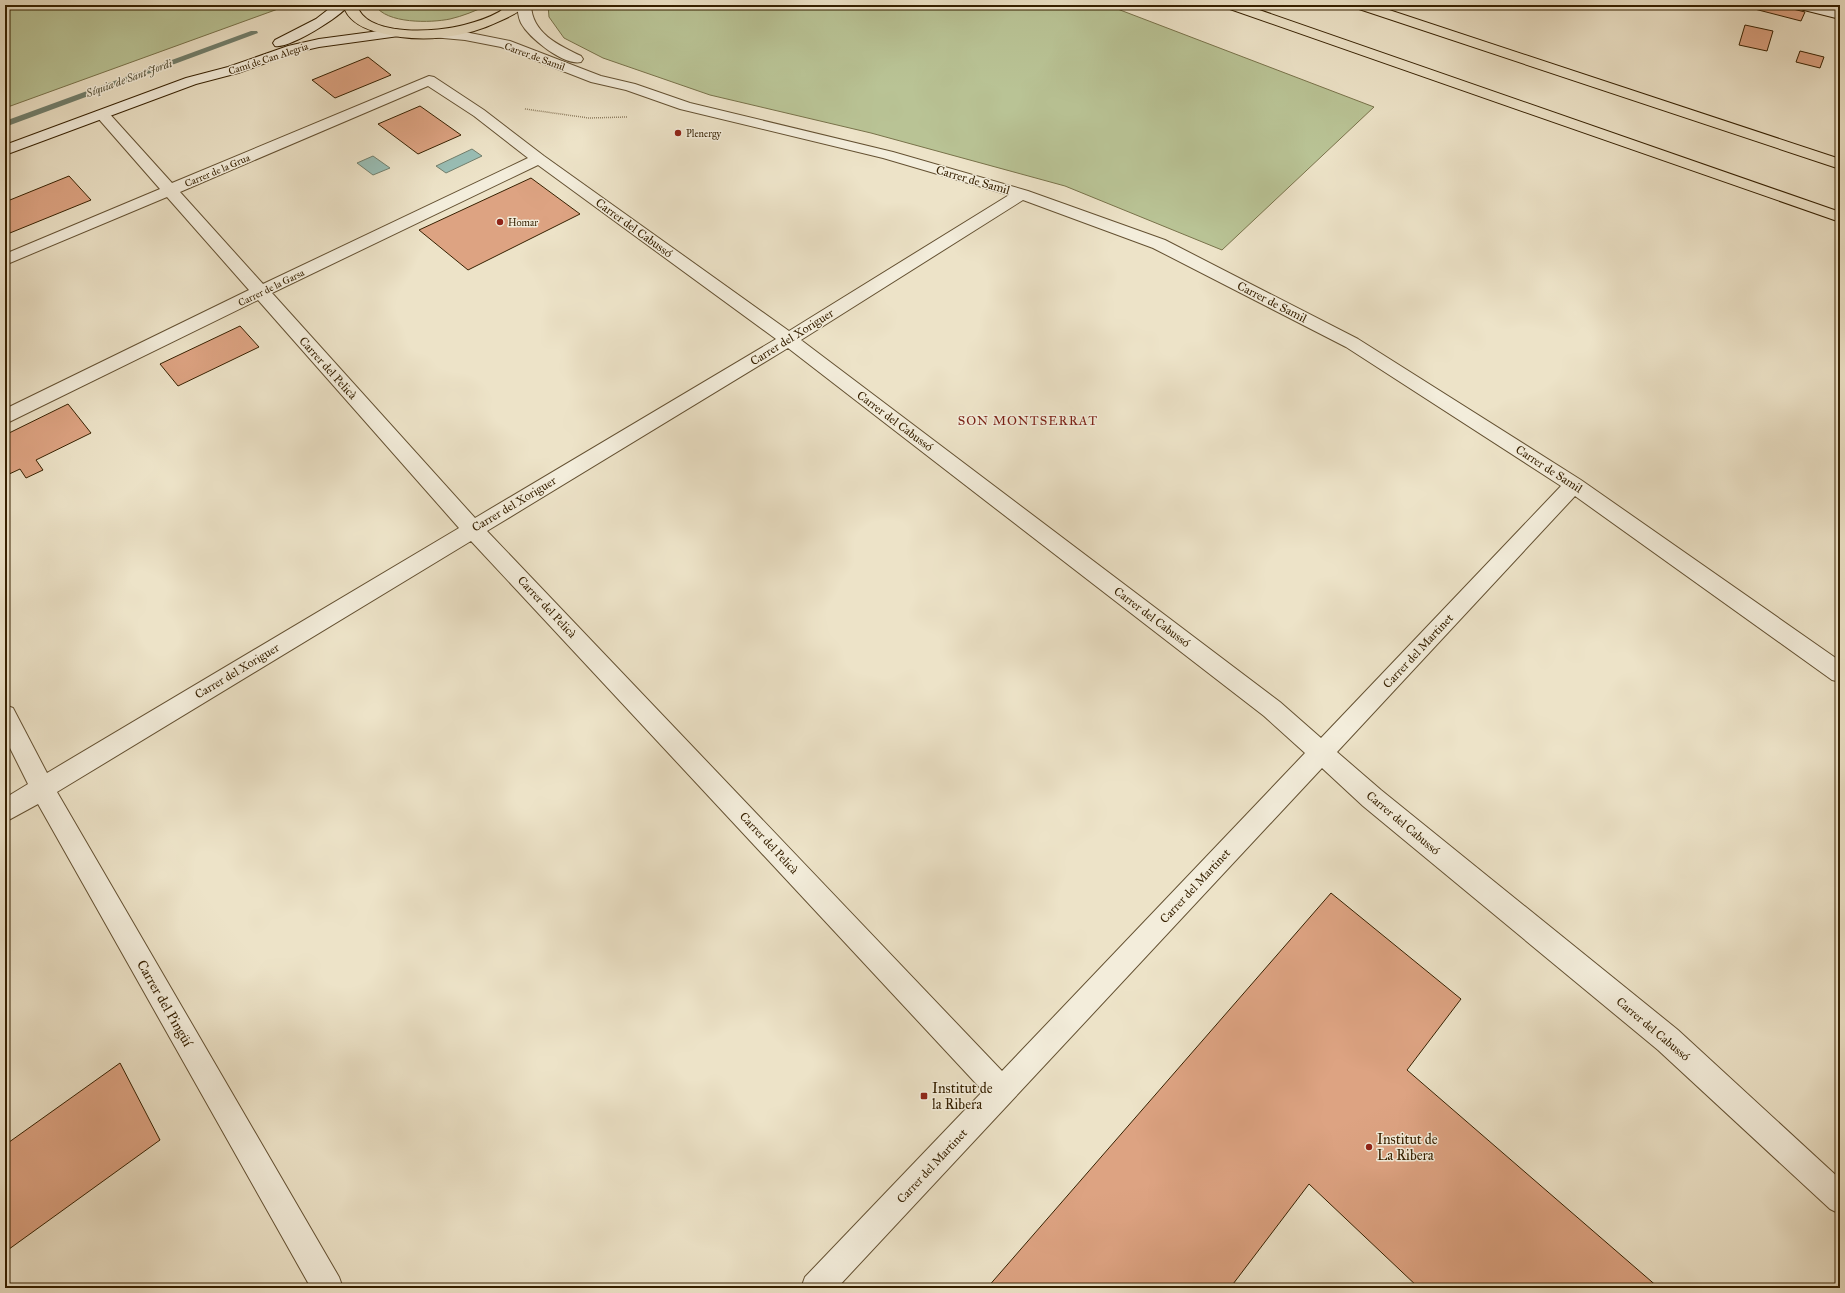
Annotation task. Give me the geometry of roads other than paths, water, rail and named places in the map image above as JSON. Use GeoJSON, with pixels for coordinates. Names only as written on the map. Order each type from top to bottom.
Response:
{"type":"FeatureCollection","features":[{"type":"Feature","properties":{"kind":"main road"},"geometry":{"type":"LineString","coordinates":[[350,5],[351,10],[362,21],[382,30],[394,33],[437,34],[460,30],[486,22],[499,17],[518,5]]}},
{"type":"Feature","properties":{"kind":"main road"},"geometry":{"type":"LineString","coordinates":[[1232,5],[1840,217]]}},
{"type":"Feature","properties":{"kind":"main road"},"geometry":{"type":"LineString","coordinates":[[1360,5],[1840,164]]}},
{"type":"Feature","properties":{"kind":"street","name":"Camí de Can Alegria"},"geometry":{"type":"LineString","coordinates":[[5,150],[191,81],[226,64],[269,48],[321,22],[342,5]]}},
{"type":"Feature","properties":{"kind":"street","name":"Carrer de Samil"},"geometry":{"type":"LineString","coordinates":[[524,5],[526,22],[552,46],[606,73],[630,88]]}},
{"type":"Feature","properties":{"kind":"street"},"geometry":{"type":"LineString","coordinates":[[1801,5],[1840,15]]}},
{"type":"Feature","properties":{"kind":"street","name":"Camí de Can Alegria"},"geometry":{"type":"LineString","coordinates":[[191,81],[233,70],[299,47],[394,33]]}},
{"type":"Feature","properties":{"kind":"street","name":"Carrer de Samil"},"geometry":{"type":"LineString","coordinates":[[437,34],[465,36],[505,44],[596,79],[630,88],[685,106],[888,155],[1022,194],[1159,244],[1352,343],[1574,485],[1840,673]]}},
{"type":"Feature","properties":{"kind":"street","name":"Carrer del Cabussó"},"geometry":{"type":"LineString","coordinates":[[429,80],[479,113],[539,159],[788,339],[1272,709],[1372,798],[1668,1040],[1840,1198]]}},
{"type":"Feature","properties":{"kind":"street","name":"Carrer de la Grua"},"geometry":{"type":"LineString","coordinates":[[5,260],[429,80]]}},
{"type":"Feature","properties":{"kind":"street","name":"Carrer del Pelicà"},"geometry":{"type":"LineString","coordinates":[[102,114],[472,529],[1002,1092]]}},
{"type":"Feature","properties":{"kind":"street","name":"Carrer de la Garsa"},"geometry":{"type":"LineString","coordinates":[[5,417],[260,292],[539,159]]}},
{"type":"Feature","properties":{"kind":"street","name":"Carrer del Xoriguer"},"geometry":{"type":"LineString","coordinates":[[5,811],[788,339],[1022,194]]}},
{"type":"Feature","properties":{"kind":"street","name":"Carrer del Martinet"},"geometry":{"type":"LineString","coordinates":[[816,1288],[1002,1092],[1320,752],[1574,485]]}},
{"type":"Feature","properties":{"kind":"street","name":"Carrer del Pingüí"},"geometry":{"type":"LineString","coordinates":[[5,715],[42,788],[328,1288]]}},
{"type":"Feature","properties":{"kind":"water"},"geometry":{"type":"Polygon","coordinates":[[[472,149],[482,156],[446,173],[436,166],[472,149]]]}},
{"type":"Feature","properties":{"kind":"water"},"geometry":{"type":"Polygon","coordinates":[[[373,156],[390,168],[373,175],[357,163],[373,156]]]}},
{"type":"Feature","properties":{"kind":"waterway","name":"Síquia de Sant Jordi"},"geometry":{"type":"LineString","coordinates":[[5,124],[254,33]]}},
{"type":"Feature","properties":{"kind":"place","name":"Plenergy"},"geometry":{"type":"Point","coordinates":[678,133]}},
{"type":"Feature","properties":{"kind":"place","name":"Homar"},"geometry":{"type":"Point","coordinates":[500,222]}},
{"type":"Feature","properties":{"kind":"place","name":"Institut de la Ribera"},"geometry":{"type":"Point","coordinates":[924,1096]}},
{"type":"Feature","properties":{"kind":"place","name":"Institut de La Ribera"},"geometry":{"type":"Point","coordinates":[1369,1147]}},
{"type":"Feature","properties":{"kind":"district","name":"SON MONTSERRAT"},"geometry":{"type":"Point","coordinates":[1028,420]}}]}
